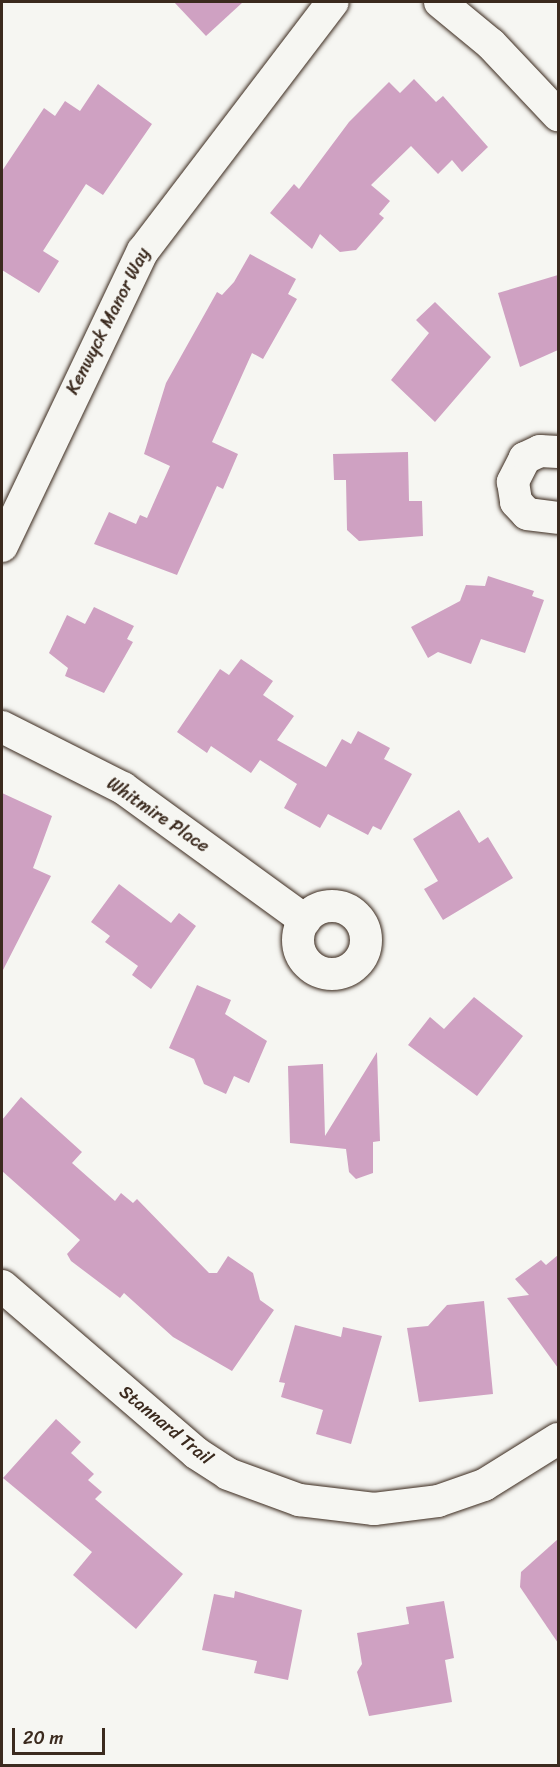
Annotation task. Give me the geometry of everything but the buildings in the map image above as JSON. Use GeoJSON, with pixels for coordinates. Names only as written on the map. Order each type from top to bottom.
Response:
{"type":"FeatureCollection","features":[{"type":"Feature","properties":{"kind":"street","name":"Kenwyck Manor Way"},"geometry":{"type":"LineString","coordinates":[[2,546],[142,251],[333,2]]}},
{"type":"Feature","properties":{"kind":"street"},"geometry":{"type":"LineString","coordinates":[[440,2],[491,44],[558,115]]}},
{"type":"Feature","properties":{"kind":"street"},"geometry":{"type":"LineString","coordinates":[[558,452],[540,451],[525,459],[513,482],[516,502],[527,514],[558,519]]}},
{"type":"Feature","properties":{"kind":"street","name":"Whitmire Place"},"geometry":{"type":"LineString","coordinates":[[2,727],[123,788],[305,920]]}},
{"type":"Feature","properties":{"kind":"street","name":"Stannard Trail"},"geometry":{"type":"LineString","coordinates":[[2,1286],[196,1453],[228,1474],[299,1500],[374,1509],[438,1501],[493,1480],[558,1439]]}}]}
